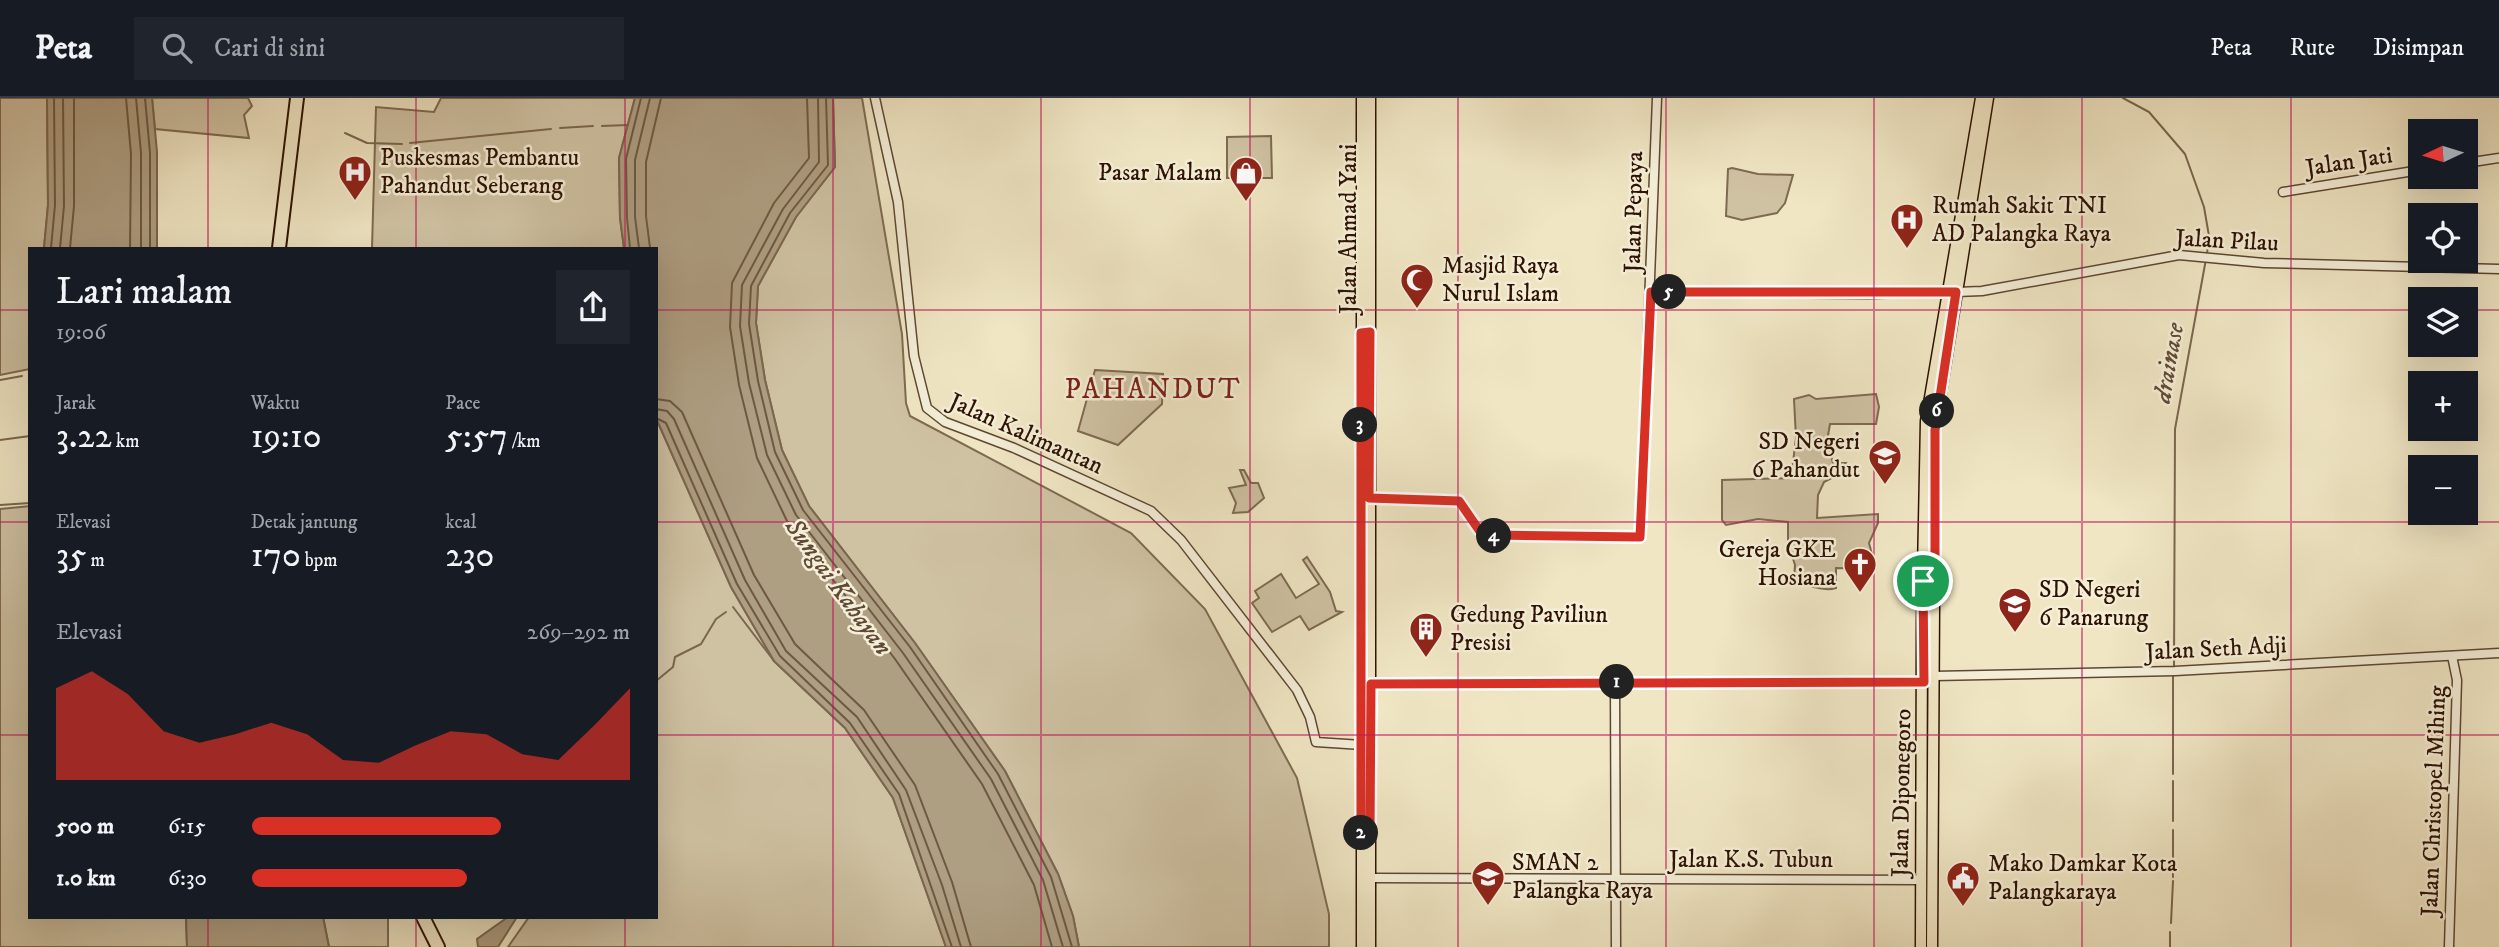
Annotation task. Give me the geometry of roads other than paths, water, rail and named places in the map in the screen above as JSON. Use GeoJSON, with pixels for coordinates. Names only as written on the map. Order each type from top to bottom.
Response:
{"type":"FeatureCollection","features":[{"type":"Feature","properties":{"kind":"highway"},"geometry":{"type":"LineString","coordinates":[[279,247],[297,98]]}},
{"type":"Feature","properties":{"kind":"highway"},"geometry":{"type":"LineString","coordinates":[[425,919],[438,947]]}},
{"type":"Feature","properties":{"kind":"main road","name":"Jalan Ahmad Yani"},"geometry":{"type":"LineString","coordinates":[[1362,98],[1371,684],[1365,835],[1371,878],[1366,943]]}},
{"type":"Feature","properties":{"kind":"main road","name":"Jalan Ahmad Yani"},"geometry":{"type":"LineString","coordinates":[[1366,943],[1362,744],[1370,98]]}},
{"type":"Feature","properties":{"kind":"main road","name":"Jalan Diponegoro"},"geometry":{"type":"LineString","coordinates":[[1927,946],[1934,676],[1936,416],[1981,98]]}},
{"type":"Feature","properties":{"kind":"main road","name":"Jalan Diponegoro"},"geometry":{"type":"LineString","coordinates":[[1927,946],[1922,880],[1926,421],[1988,98]]}},
{"type":"Feature","properties":{"kind":"main road"},"geometry":{"type":"LineString","coordinates":[[1924,553],[1935,553]]}},
{"type":"Feature","properties":{"kind":"main road"},"geometry":{"type":"LineString","coordinates":[[1923,581],[1935,581]]}},
{"type":"Feature","properties":{"kind":"street","name":"Jalan Kalimantan"},"geometry":{"type":"LineString","coordinates":[[875,98],[896,190],[914,356],[927,408],[945,422],[1014,449],[1151,511],[1181,540],[1297,690],[1310,717],[1316,742],[1362,744]]}},
{"type":"Feature","properties":{"kind":"street","name":"Jalan Pepaya"},"geometry":{"type":"LineString","coordinates":[[1369,498],[1459,501],[1479,530],[1490,535],[1640,537],[1657,98]]}},
{"type":"Feature","properties":{"kind":"street"},"geometry":{"type":"LineString","coordinates":[[2478,161],[2499,158]]}},
{"type":"Feature","properties":{"kind":"street","name":"Jalan Jati"},"geometry":{"type":"LineString","coordinates":[[2283,192],[2408,172]]}},
{"type":"Feature","properties":{"kind":"street","name":"Jalan Pilau"},"geometry":{"type":"LineString","coordinates":[[1651,292],[1952,292],[2038,282],[2153,258],[2203,257],[2272,264],[2499,269]]}},
{"type":"Feature","properties":{"kind":"street","name":"Jalan Seth Adji"},"geometry":{"type":"LineString","coordinates":[[1934,676],[2177,671],[2499,653]]}},
{"type":"Feature","properties":{"kind":"street","name":"Jalan Christopel Mihing"},"geometry":{"type":"LineString","coordinates":[[2449,947],[2457,680],[2452,656]]}},
{"type":"Feature","properties":{"kind":"street"},"geometry":{"type":"LineString","coordinates":[[1615,682],[1616,947]]}},
{"type":"Feature","properties":{"kind":"street"},"geometry":{"type":"LineString","coordinates":[[1371,684],[1924,682]]}},
{"type":"Feature","properties":{"kind":"street","name":"Jalan K.S. Tubun"},"geometry":{"type":"LineString","coordinates":[[1371,878],[1922,880]]}},
{"type":"Feature","properties":{"kind":"water"},"geometry":{"type":"Polygon","coordinates":[[[47,98],[152,98],[157,152],[157,247],[44,247],[48,205],[47,98]]]}},
{"type":"Feature","properties":{"kind":"water","name":"Sungai Kahayan"},"geometry":{"type":"Polygon","coordinates":[[[635,98],[833,98],[835,167],[796,217],[758,286],[756,323],[765,380],[782,450],[809,506],[915,643],[1005,771],[1058,874],[1073,916],[1079,947],[946,947],[893,798],[845,728],[774,661],[731,587],[658,423],[658,247],[624,247],[620,218],[619,158],[635,98]]]}},
{"type":"Feature","properties":{"kind":"water"},"geometry":{"type":"Polygon","coordinates":[[[186,919],[323,919],[329,947],[187,947],[186,919]]]}},
{"type":"Feature","properties":{"kind":"water"},"geometry":{"type":"Polygon","coordinates":[[[505,919],[516,919],[498,947],[478,947],[477,939],[505,919]]]}},
{"type":"Feature","properties":{"kind":"waterway","name":"drainase"},"geometry":{"type":"LineString","coordinates":[[2123,98],[2149,112],[2185,154],[2204,207],[2209,236],[2207,254]]}},
{"type":"Feature","properties":{"kind":"waterway"},"geometry":{"type":"LineString","coordinates":[[602,126],[628,125]]}},
{"type":"Feature","properties":{"kind":"waterway"},"geometry":{"type":"LineString","coordinates":[[560,128],[593,126]]}},
{"type":"Feature","properties":{"kind":"waterway"},"geometry":{"type":"LineString","coordinates":[[410,143],[551,129]]}},
{"type":"Feature","properties":{"kind":"waterway"},"geometry":{"type":"LineString","coordinates":[[345,133],[367,143],[402,144]]}},
{"type":"Feature","properties":{"kind":"waterway","name":"drainase"},"geometry":{"type":"LineString","coordinates":[[2174,667],[2175,429],[2206,259]]}},
{"type":"Feature","properties":{"kind":"waterway"},"geometry":{"type":"LineString","coordinates":[[0,380],[22,376]]}},
{"type":"Feature","properties":{"kind":"waterway"},"geometry":{"type":"LineString","coordinates":[[0,440],[28,436]]}},
{"type":"Feature","properties":{"kind":"waterway"},"geometry":{"type":"LineString","coordinates":[[0,505],[28,503]]}},
{"type":"Feature","properties":{"kind":"waterway"},"geometry":{"type":"LineString","coordinates":[[733,607],[774,661]]}},
{"type":"Feature","properties":{"kind":"waterway"},"geometry":{"type":"LineString","coordinates":[[658,679],[673,667],[675,657],[701,644],[716,619],[726,612]]}},
{"type":"Feature","properties":{"kind":"waterway"},"geometry":{"type":"LineString","coordinates":[[2173,676],[2173,774]]}},
{"type":"Feature","properties":{"kind":"waterway"},"geometry":{"type":"LineString","coordinates":[[2173,781],[2173,821]]}},
{"type":"Feature","properties":{"kind":"waterway"},"geometry":{"type":"LineString","coordinates":[[2173,830],[2173,877]]}},
{"type":"Feature","properties":{"kind":"waterway"},"geometry":{"type":"LineString","coordinates":[[2171,923],[2173,881]]}},
{"type":"Feature","properties":{"kind":"waterway"},"geometry":{"type":"LineString","coordinates":[[2170,932],[2170,947]]}},
{"type":"Feature","properties":{"kind":"place","name":"Puskesmas Pembantu Pahandut Seberang"},"geometry":{"type":"Point","coordinates":[355,202]}},
{"type":"Feature","properties":{"kind":"place","name":"Pasar Malam"},"geometry":{"type":"Point","coordinates":[1246,203]}},
{"type":"Feature","properties":{"kind":"place","name":"Rumah Sakit TNI AD Palangka Raya"},"geometry":{"type":"Point","coordinates":[1907,250]}},
{"type":"Feature","properties":{"kind":"place","name":"Masjid Raya Nurul Islam"},"geometry":{"type":"Point","coordinates":[1417,310]}},
{"type":"Feature","properties":{"kind":"place","name":"SD Negeri 6 Pahandut"},"geometry":{"type":"Point","coordinates":[1885,486]}},
{"type":"Feature","properties":{"kind":"place","name":"Gereja GKE Hosiana"},"geometry":{"type":"Point","coordinates":[1860,594]}},
{"type":"Feature","properties":{"kind":"place","name":"SD Negeri 6 Panarung"},"geometry":{"type":"Point","coordinates":[2015,634]}},
{"type":"Feature","properties":{"kind":"place","name":"Gedung Paviliun Presisi"},"geometry":{"type":"Point","coordinates":[1426,659]}},
{"type":"Feature","properties":{"kind":"place","name":"SMAN 2 Palangka Raya"},"geometry":{"type":"Point","coordinates":[1488,907]}},
{"type":"Feature","properties":{"kind":"place","name":"Mako Damkar Kota Palangkaraya"},"geometry":{"type":"Point","coordinates":[1963,908]}},
{"type":"Feature","properties":{"kind":"district","name":"PAHANDUT"},"geometry":{"type":"Point","coordinates":[1153,389]}}]}
